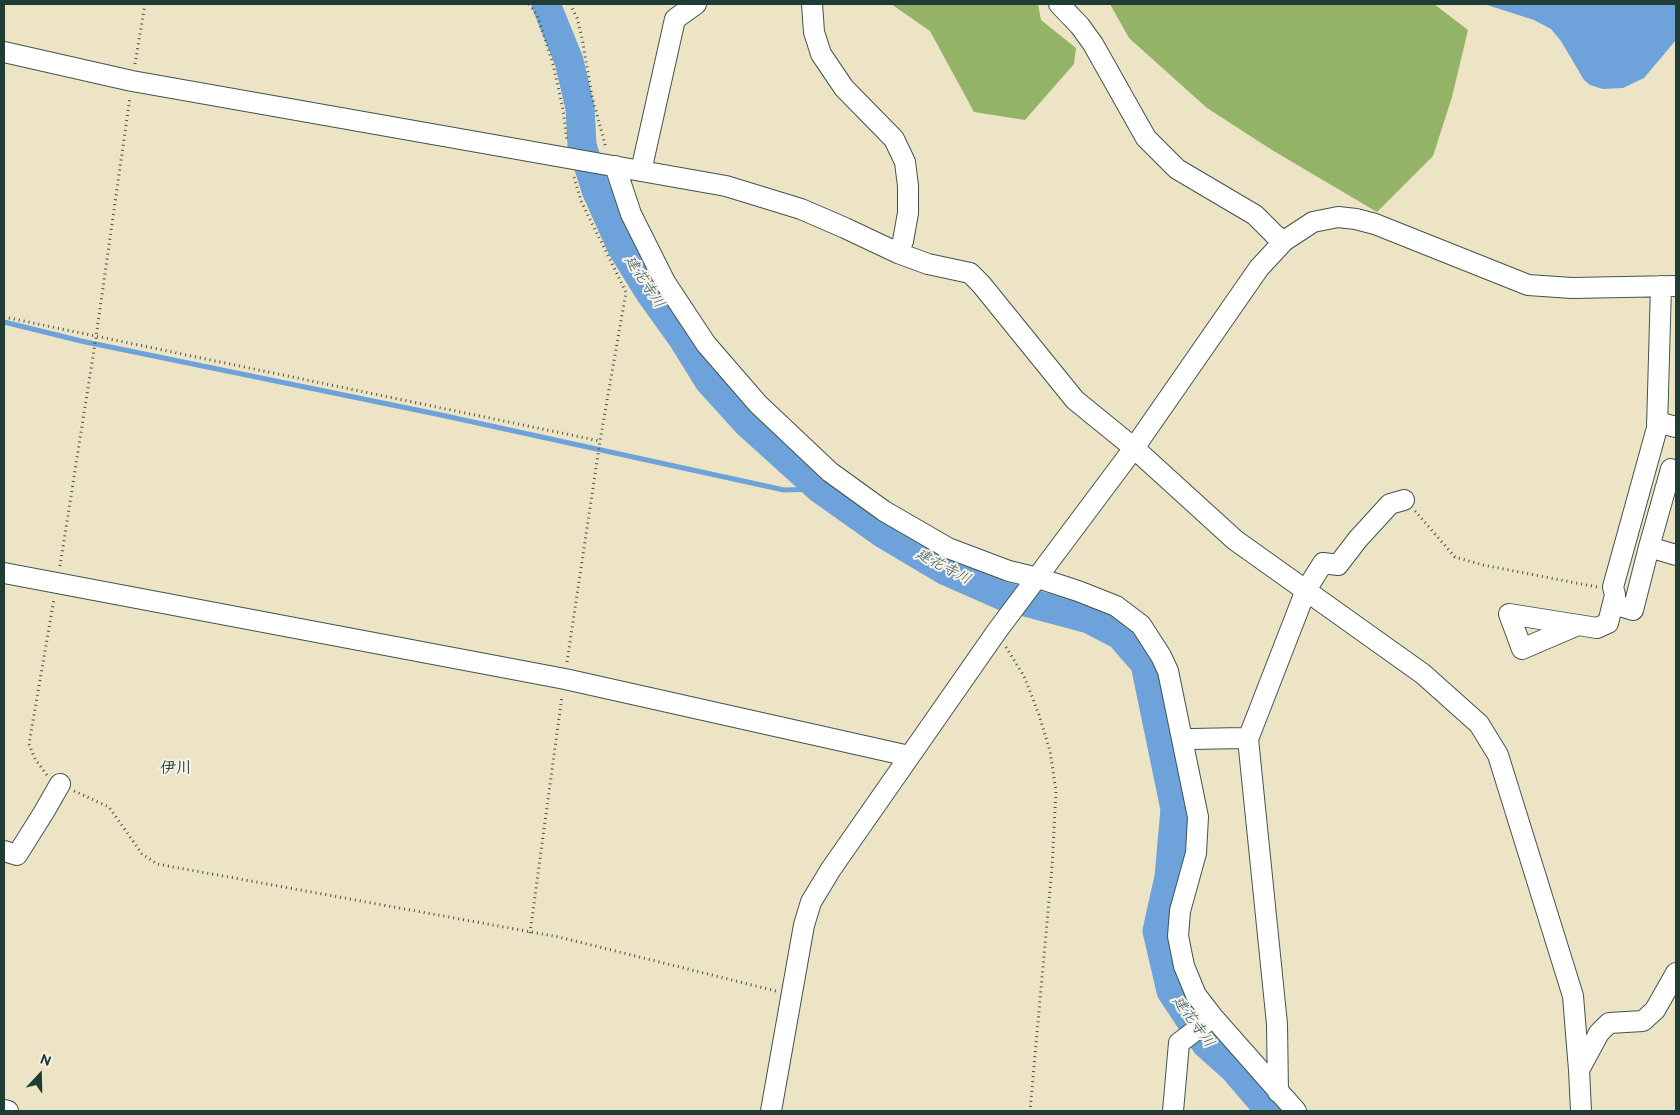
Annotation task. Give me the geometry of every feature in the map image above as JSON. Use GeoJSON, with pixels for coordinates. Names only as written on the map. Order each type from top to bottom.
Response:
{"type":"FeatureCollection","features":[{"type":"Feature","properties":{"kind":"street"},"geometry":{"type":"LineString","coordinates":[[641,171],[675,19],[696,4]]}},
{"type":"Feature","properties":{"kind":"street"},"geometry":{"type":"LineString","coordinates":[[812,4],[814,32],[821,54],[844,88],[894,139],[905,162],[908,186],[908,213],[898,253]]}},
{"type":"Feature","properties":{"kind":"street"},"geometry":{"type":"LineString","coordinates":[[1059,4],[1094,44],[1146,138],[1177,169],[1255,215],[1275,235],[1284,241]]}},
{"type":"Feature","properties":{"kind":"street"},"geometry":{"type":"LineString","coordinates":[[4,52],[132,81],[726,186],[802,209],[898,253],[928,264],[970,272],[1075,400],[1134,448],[1235,540],[1422,674],[1479,724],[1498,755],[1573,996],[1580,1111]]}},
{"type":"Feature","properties":{"kind":"street"},"geometry":{"type":"LineString","coordinates":[[615,166],[631,214],[665,282],[706,344],[758,404],[830,472],[884,511],[948,548],[1035,581],[1078,591],[1116,606],[1141,625],[1161,656],[1168,671],[1198,816],[1196,853],[1180,911],[1178,936],[1184,966],[1196,995],[1296,1111]]}},
{"type":"Feature","properties":{"kind":"street"},"geometry":{"type":"LineString","coordinates":[[771,1111],[804,925],[812,902],[831,869],[997,631],[1134,448],[1259,268],[1284,241],[1313,222],[1338,217],[1375,224],[1528,284],[1572,288],[1669,286],[1667,424],[1657,428],[1613,587],[1614,600],[1608,623],[1597,628],[1578,625]]}},
{"type":"Feature","properties":{"kind":"street"},"geometry":{"type":"LineString","coordinates":[[1614,600],[1633,610],[1649,547],[1674,470],[1648,462]]}},
{"type":"Feature","properties":{"kind":"street"},"geometry":{"type":"LineString","coordinates":[[1278,1092],[1277,1024],[1248,740],[1306,590],[1323,563],[1338,565],[1358,539],[1390,504],[1404,500]]}},
{"type":"Feature","properties":{"kind":"street"},"geometry":{"type":"LineString","coordinates":[[1649,547],[1676,555]]}},
{"type":"Feature","properties":{"kind":"street"},"geometry":{"type":"LineString","coordinates":[[4,573],[565,679],[909,756]]}},
{"type":"Feature","properties":{"kind":"street"},"geometry":{"type":"LineString","coordinates":[[1183,740],[1226,738],[1243,738],[1248,740]]}},
{"type":"Feature","properties":{"kind":"street"},"geometry":{"type":"LineString","coordinates":[[4,851],[17,855],[60,784]]}},
{"type":"Feature","properties":{"kind":"street"},"geometry":{"type":"LineString","coordinates":[[1579,1070],[1599,1032],[1609,1024],[1643,1021],[1656,1010],[1676,973]]}},
{"type":"Feature","properties":{"kind":"street"},"geometry":{"type":"LineString","coordinates":[[1173,1111],[1179,1043],[1213,1017]]}},
{"type":"Feature","properties":{"kind":"street"},"geometry":{"type":"LineString","coordinates":[[4,1110],[8,1111]]}},
{"type":"Feature","properties":{"kind":"path"},"geometry":{"type":"LineString","coordinates":[[144,4],[96,337],[57,584],[29,744],[35,759],[50,779],[109,808],[142,854],[157,864],[559,937],[792,994]]}},
{"type":"Feature","properties":{"kind":"path"},"geometry":{"type":"LineString","coordinates":[[528,4],[537,15],[553,64],[563,109],[568,158],[581,201],[626,292],[600,441],[530,933]]}},
{"type":"Feature","properties":{"kind":"path"},"geometry":{"type":"LineString","coordinates":[[570,4],[577,18],[582,38],[599,127],[607,153],[615,166]]}},
{"type":"Feature","properties":{"kind":"path"},"geometry":{"type":"LineString","coordinates":[[4,317],[600,441]]}},
{"type":"Feature","properties":{"kind":"path"},"geometry":{"type":"LineString","coordinates":[[1404,500],[1455,557],[1483,565],[1603,589],[1614,600]]}},
{"type":"Feature","properties":{"kind":"path"},"geometry":{"type":"LineString","coordinates":[[997,631],[1024,676],[1039,715],[1050,750],[1056,791],[1052,866],[1030,1111]]}},
{"type":"Feature","properties":{"kind":"green space"},"geometry":{"type":"Polygon","coordinates":[[[891,4],[1038,4],[1041,20],[1076,48],[1074,64],[1025,120],[974,112],[930,31],[891,4]]]}},
{"type":"Feature","properties":{"kind":"green space"},"geometry":{"type":"Polygon","coordinates":[[[1110,4],[1434,4],[1468,30],[1452,97],[1433,156],[1377,212],[1272,150],[1207,108],[1129,38],[1110,4]]]}},
{"type":"Feature","properties":{"kind":"water"},"geometry":{"type":"Polygon","coordinates":[[[1484,4],[1676,4],[1676,40],[1644,78],[1623,88],[1603,89],[1590,85],[1584,80],[1561,41],[1551,29],[1534,20],[1484,4]]]}},
{"type":"Feature","properties":{"kind":"waterway","name":"建花寺川"},"geometry":{"type":"LineString","coordinates":[[546,4],[569,61],[580,108],[582,145],[596,190],[622,248],[709,381],[747,423],[820,489],[882,533],[946,571],[1003,596],[1089,619],[1120,635],[1145,664],[1175,809],[1169,877],[1157,931],[1171,991],[1206,1044],[1234,1069],[1270,1111]]}},
{"type":"Feature","properties":{"kind":"waterway"},"geometry":{"type":"LineString","coordinates":[[4,322],[81,341],[441,415],[784,490],[820,489]]}},
{"type":"Feature","properties":{"kind":"district","name":"伊川"},"geometry":{"type":"Point","coordinates":[176,769]}}]}
